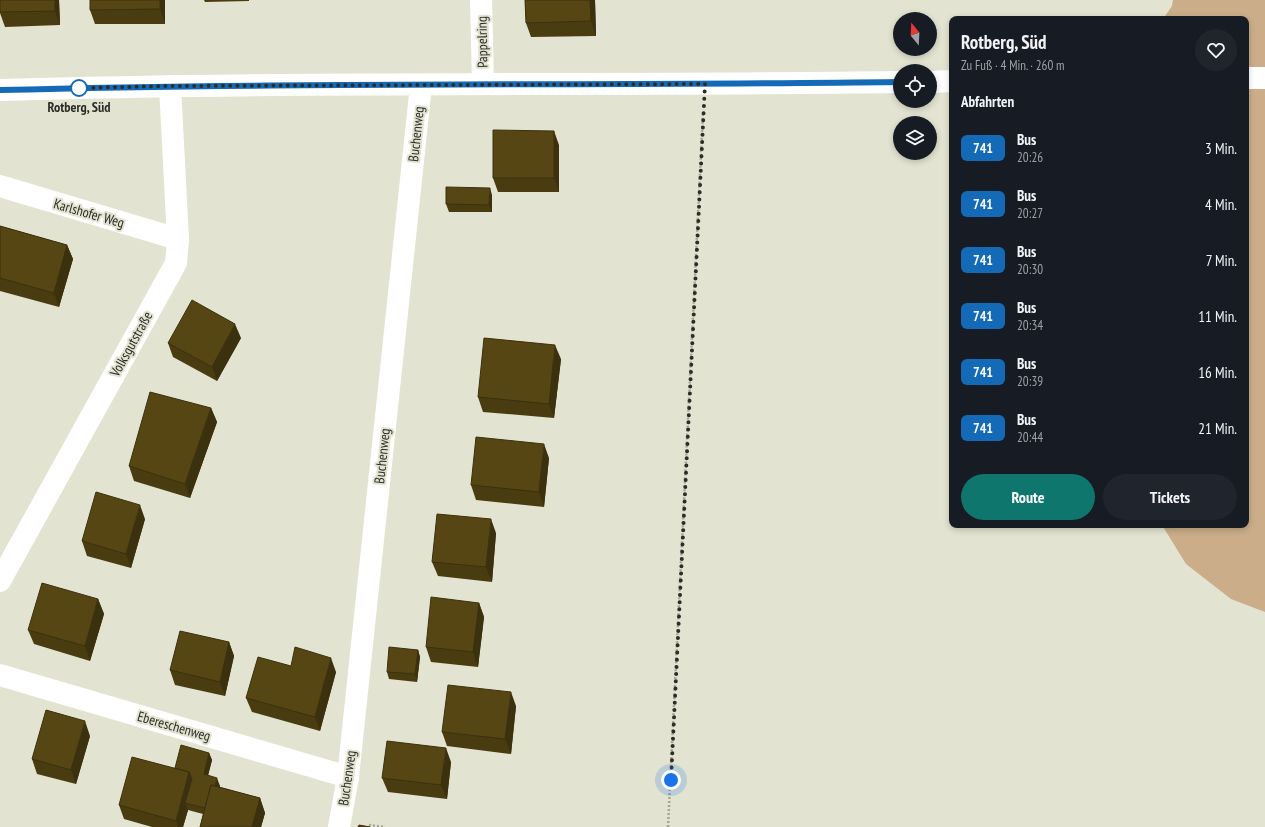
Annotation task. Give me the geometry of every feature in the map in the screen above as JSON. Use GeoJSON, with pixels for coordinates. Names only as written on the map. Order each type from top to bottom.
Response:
{"type":"FeatureCollection","features":[{"type":"Feature","properties":{"kind":"street","name":"Pappelring"},"geometry":{"type":"LineString","coordinates":[[481,0],[483,84]]}},
{"type":"Feature","properties":{"kind":"street"},"geometry":{"type":"LineString","coordinates":[[1249,78],[1265,78]]}},
{"type":"Feature","properties":{"kind":"street"},"geometry":{"type":"LineString","coordinates":[[937,82],[949,81]]}},
{"type":"Feature","properties":{"kind":"street"},"geometry":{"type":"LineString","coordinates":[[0,90],[170,86],[893,82]]}},
{"type":"Feature","properties":{"kind":"street","name":"Buchenweg"},"geometry":{"type":"LineString","coordinates":[[339,827],[348,777],[421,85]]}},
{"type":"Feature","properties":{"kind":"street","name":"Volksgutstraße"},"geometry":{"type":"LineString","coordinates":[[0,581],[176,263],[178,239],[170,86]]}},
{"type":"Feature","properties":{"kind":"street","name":"Karlshofer Weg"},"geometry":{"type":"LineString","coordinates":[[0,186],[178,239]]}},
{"type":"Feature","properties":{"kind":"street","name":"Ebereschenweg"},"geometry":{"type":"LineString","coordinates":[[0,674],[348,777]]}},
{"type":"Feature","properties":{"kind":"path"},"geometry":{"type":"LineString","coordinates":[[668,827],[705,84]]}},
{"type":"Feature","properties":{"kind":"shaded area"},"geometry":{"type":"Polygon","coordinates":[[[1173,0],[1265,0],[1265,612],[1231,599],[1186,564],[1164,528],[1249,528],[1249,16],[1165,16],[1172,6],[1173,0]]]}},
{"type":"Feature","properties":{"kind":"building"},"geometry":{"type":"Polygon","coordinates":[[[0,0],[55,0],[55,11],[0,12],[0,0]]]}},
{"type":"Feature","properties":{"kind":"building"},"geometry":{"type":"Polygon","coordinates":[[[90,0],[160,0],[160,9],[90,10],[90,0]]]}},
{"type":"Feature","properties":{"kind":"building"},"geometry":{"type":"Polygon","coordinates":[[[525,0],[590,0],[591,21],[526,23],[525,0]]]}},
{"type":"Feature","properties":{"kind":"building"},"geometry":{"type":"Polygon","coordinates":[[[493,130],[554,131],[554,178],[493,178],[493,130]]]}},
{"type":"Feature","properties":{"kind":"building"},"geometry":{"type":"Polygon","coordinates":[[[446,187],[490,188],[489,205],[446,204],[446,187]]]}},
{"type":"Feature","properties":{"kind":"building"},"geometry":{"type":"Polygon","coordinates":[[[0,226],[67,245],[54,293],[0,278],[0,226]]]}},
{"type":"Feature","properties":{"kind":"building"},"geometry":{"type":"Polygon","coordinates":[[[192,300],[235,324],[212,367],[168,343],[192,300]]]}},
{"type":"Feature","properties":{"kind":"building"},"geometry":{"type":"Polygon","coordinates":[[[484,338],[555,345],[549,404],[478,397],[484,338]]]}},
{"type":"Feature","properties":{"kind":"building"},"geometry":{"type":"Polygon","coordinates":[[[150,392],[211,408],[185,484],[129,466],[150,392]]]}},
{"type":"Feature","properties":{"kind":"building"},"geometry":{"type":"Polygon","coordinates":[[[476,437],[544,444],[539,492],[471,485],[476,437]]]}},
{"type":"Feature","properties":{"kind":"building"},"geometry":{"type":"Polygon","coordinates":[[[96,492],[140,505],[126,554],[82,541],[96,492]]]}},
{"type":"Feature","properties":{"kind":"building"},"geometry":{"type":"Polygon","coordinates":[[[437,514],[491,519],[486,567],[432,562],[437,514]]]}},
{"type":"Feature","properties":{"kind":"building"},"geometry":{"type":"Polygon","coordinates":[[[42,583],[98,599],[85,646],[28,630],[42,583]]]}},
{"type":"Feature","properties":{"kind":"building"},"geometry":{"type":"Polygon","coordinates":[[[431,597],[479,603],[473,652],[426,647],[431,597]]]}},
{"type":"Feature","properties":{"kind":"building"},"geometry":{"type":"Polygon","coordinates":[[[180,631],[229,642],[220,682],[170,670],[180,631]]]}},
{"type":"Feature","properties":{"kind":"building"},"geometry":{"type":"Polygon","coordinates":[[[295,647],[331,658],[315,717],[246,698],[258,657],[291,666],[295,647]]]}},
{"type":"Feature","properties":{"kind":"building"},"geometry":{"type":"Polygon","coordinates":[[[389,647],[418,650],[415,674],[387,672],[389,647]]]}},
{"type":"Feature","properties":{"kind":"building"},"geometry":{"type":"Polygon","coordinates":[[[448,685],[511,692],[505,739],[442,732],[448,685]]]}},
{"type":"Feature","properties":{"kind":"building"},"geometry":{"type":"Polygon","coordinates":[[[46,710],[85,721],[71,770],[32,759],[46,710]]]}},
{"type":"Feature","properties":{"kind":"building"},"geometry":{"type":"Polygon","coordinates":[[[387,741],[446,748],[441,785],[382,778],[387,741]]]}},
{"type":"Feature","properties":{"kind":"building"},"geometry":{"type":"Polygon","coordinates":[[[181,745],[209,753],[204,774],[217,778],[215,786],[211,785],[205,808],[185,803],[192,779],[189,772],[175,768],[181,745]]]}},
{"type":"Feature","properties":{"kind":"building"},"geometry":{"type":"Polygon","coordinates":[[[132,757],[189,772],[176,821],[119,805],[132,757]]]}},
{"type":"Feature","properties":{"kind":"building"},"geometry":{"type":"Polygon","coordinates":[[[211,785],[260,798],[252,827],[200,827],[211,785]]]}},
{"type":"Feature","properties":{"kind":"building"},"geometry":{"type":"Polygon","coordinates":[[[359,825],[370,827],[358,827],[359,825]]]}},
{"type":"Feature","properties":{"kind":"bus line","name":"741"},"geometry":{"type":"LineString","coordinates":[[0,90],[170,86],[893,82]]}},
{"type":"Feature","properties":{"kind":"place","name":"Rotberg, Süd"},"geometry":{"type":"Point","coordinates":[79,88]}},
{"type":"Feature","properties":{"kind":"route"},"geometry":{"type":"LineString","coordinates":[[79,88],[170,86],[705,84],[671,780]]}}]}
